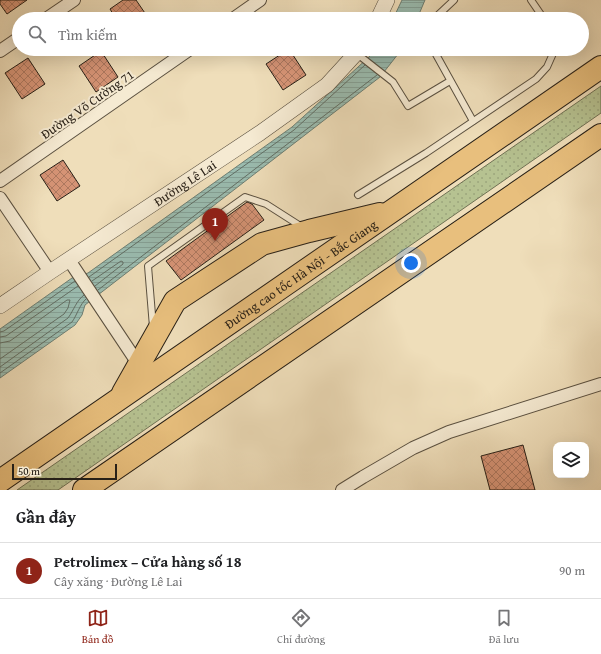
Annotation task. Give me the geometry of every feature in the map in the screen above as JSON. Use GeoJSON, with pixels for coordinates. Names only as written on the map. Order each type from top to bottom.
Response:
{"type":"FeatureCollection","features":[{"type":"Feature","properties":{"kind":"highway"},"geometry":{"type":"LineString","coordinates":[[489,144],[542,92],[601,52]]}},
{"type":"Feature","properties":{"kind":"highway","name":"Đường cao tốc Hà Nội - Bắc Giang"},"geometry":{"type":"LineString","coordinates":[[0,481],[601,67]]}},
{"type":"Feature","properties":{"kind":"highway"},"geometry":{"type":"LineString","coordinates":[[84,490],[601,135]]}},
{"type":"Feature","properties":{"kind":"highway"},"geometry":{"type":"LineString","coordinates":[[379,288],[440,261],[601,150]]}},
{"type":"Feature","properties":{"kind":"highway"},"geometry":{"type":"LineString","coordinates":[[120,398],[175,302],[262,244],[392,210]]}},
{"type":"Feature","properties":{"kind":"street"},"geometry":{"type":"LineString","coordinates":[[56,12],[74,0]]}},
{"type":"Feature","properties":{"kind":"street"},"geometry":{"type":"LineString","coordinates":[[243,12],[260,0]]}},
{"type":"Feature","properties":{"kind":"street"},"geometry":{"type":"LineString","coordinates":[[381,12],[387,0]]}},
{"type":"Feature","properties":{"kind":"street"},"geometry":{"type":"LineString","coordinates":[[0,51],[12,43]]}},
{"type":"Feature","properties":{"kind":"street","name":"Đường Võ Cường 71"},"geometry":{"type":"LineString","coordinates":[[0,181],[180,56]]}},
{"type":"Feature","properties":{"kind":"street","name":"Đường Lê Lai"},"geometry":{"type":"LineString","coordinates":[[0,306],[260,133],[327,85],[355,56]]}},
{"type":"Feature","properties":{"kind":"street"},"geometry":{"type":"LineString","coordinates":[[0,198],[50,272]]}},
{"type":"Feature","properties":{"kind":"street"},"geometry":{"type":"LineString","coordinates":[[69,260],[139,365]]}},
{"type":"Feature","properties":{"kind":"street"},"geometry":{"type":"LineString","coordinates":[[342,490],[362,476],[413,448],[449,432],[601,384]]}},
{"type":"Feature","properties":{"kind":"lane"},"geometry":{"type":"LineString","coordinates":[[441,12],[454,0]]}},
{"type":"Feature","properties":{"kind":"lane"},"geometry":{"type":"LineString","coordinates":[[531,0],[539,12]]}},
{"type":"Feature","properties":{"kind":"lane"},"geometry":{"type":"LineString","coordinates":[[362,56],[393,82],[408,106],[450,81]]}},
{"type":"Feature","properties":{"kind":"lane"},"geometry":{"type":"LineString","coordinates":[[437,56],[473,121]]}},
{"type":"Feature","properties":{"kind":"lane"},"geometry":{"type":"LineString","coordinates":[[358,195],[426,153],[536,79],[547,67],[552,56]]}},
{"type":"Feature","properties":{"kind":"lane"},"geometry":{"type":"LineString","coordinates":[[154,338],[148,266],[244,197],[266,204],[309,231]]}},
{"type":"Feature","properties":{"kind":"green space"},"geometry":{"type":"Polygon","coordinates":[[[601,86],[601,113],[58,490],[17,490],[601,86]]]}},
{"type":"Feature","properties":{"kind":"water"},"geometry":{"type":"Polygon","coordinates":[[[402,0],[425,0],[420,12],[396,12],[402,0]]]}},
{"type":"Feature","properties":{"kind":"water"},"geometry":{"type":"Polygon","coordinates":[[[396,56],[380,77],[85,305],[82,315],[75,325],[0,378],[0,329],[72,278],[88,273],[292,127],[369,57],[396,56]]]}},
{"type":"Feature","properties":{"kind":"building"},"geometry":{"type":"Polygon","coordinates":[[[0,0],[27,0],[7,14],[0,4],[0,0]]]}},
{"type":"Feature","properties":{"kind":"building"},"geometry":{"type":"Polygon","coordinates":[[[123,0],[136,0],[144,12],[112,12],[110,9],[123,0]]]}},
{"type":"Feature","properties":{"kind":"building"},"geometry":{"type":"Polygon","coordinates":[[[94,56],[104,56],[118,77],[96,92],[79,66],[94,56]]]}},
{"type":"Feature","properties":{"kind":"building"},"geometry":{"type":"Polygon","coordinates":[[[278,56],[294,56],[306,75],[283,90],[266,64],[278,56]]]}},
{"type":"Feature","properties":{"kind":"building"},"geometry":{"type":"Polygon","coordinates":[[[28,58],[45,84],[22,99],[5,73],[28,58]]]}},
{"type":"Feature","properties":{"kind":"building"},"geometry":{"type":"Polygon","coordinates":[[[63,160],[80,186],[57,201],[40,175],[63,160]]]}},
{"type":"Feature","properties":{"kind":"building"},"geometry":{"type":"Polygon","coordinates":[[[247,202],[252,204],[264,220],[181,280],[166,261],[247,202]]]}},
{"type":"Feature","properties":{"kind":"building"},"geometry":{"type":"Polygon","coordinates":[[[523,445],[535,490],[490,490],[481,456],[523,445]]]}},
{"type":"Feature","properties":{"kind":"place","name":"Petrolimex – Cửa hàng số 18"},"geometry":{"type":"Point","coordinates":[215,241]}}]}
